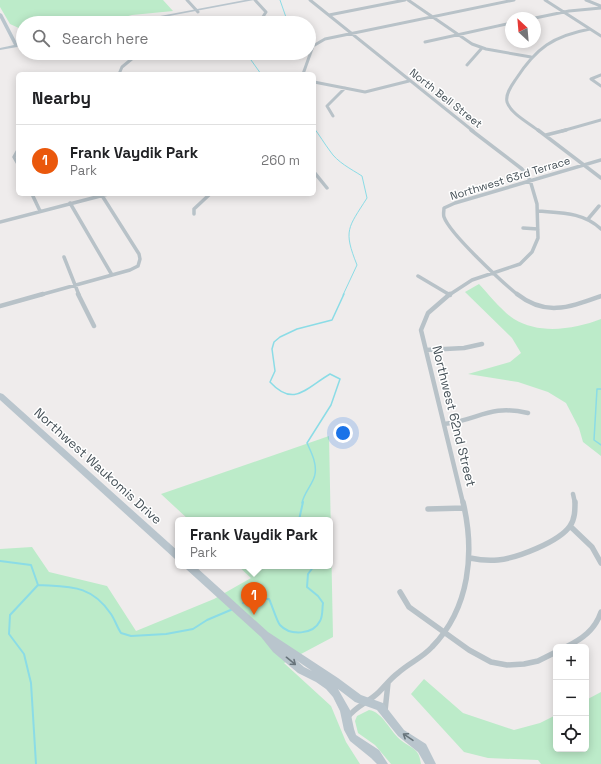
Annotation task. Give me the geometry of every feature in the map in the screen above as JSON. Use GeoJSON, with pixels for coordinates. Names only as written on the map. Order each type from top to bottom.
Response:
{"type":"FeatureCollection","features":[{"type":"Feature","properties":{"kind":"main road"},"geometry":{"type":"LineString","coordinates":[[173,16],[254,0]]}},
{"type":"Feature","properties":{"kind":"main road"},"geometry":{"type":"LineString","coordinates":[[167,16],[197,11]]}},
{"type":"Feature","properties":{"kind":"main road"},"geometry":{"type":"LineString","coordinates":[[0,14],[16,43]]}},
{"type":"Feature","properties":{"kind":"main road"},"geometry":{"type":"LineString","coordinates":[[0,48],[16,45]]}},
{"type":"Feature","properties":{"kind":"main road","name":"Northwest Waukomis Drive"},"geometry":{"type":"LineString","coordinates":[[0,396],[175,553]]}},
{"type":"Feature","properties":{"kind":"main road"},"geometry":{"type":"LineString","coordinates":[[192,569],[264,634],[276,649],[288,659],[329,686],[336,694],[347,718],[349,730],[353,738],[375,754],[383,764]]}},
{"type":"Feature","properties":{"kind":"main road"},"geometry":{"type":"LineString","coordinates":[[264,634],[335,681],[349,694],[363,702],[380,706],[401,733],[422,748],[430,764]]}},
{"type":"Feature","properties":{"kind":"street"},"geometry":{"type":"LineString","coordinates":[[187,0],[197,11]]}},
{"type":"Feature","properties":{"kind":"street"},"geometry":{"type":"LineString","coordinates":[[254,0],[266,12],[265,16]]}},
{"type":"Feature","properties":{"kind":"street","name":"North Bell Street"},"geometry":{"type":"LineString","coordinates":[[310,0],[409,81],[522,169],[531,181],[536,194],[538,211],[538,241],[530,255],[512,269],[476,279],[450,295],[428,314],[421,330]]}},
{"type":"Feature","properties":{"kind":"street"},"geometry":{"type":"LineString","coordinates":[[329,15],[406,0],[458,35],[482,48],[531,57]]}},
{"type":"Feature","properties":{"kind":"street"},"geometry":{"type":"LineString","coordinates":[[316,44],[325,40],[352,33],[514,0]]}},
{"type":"Feature","properties":{"kind":"street"},"geometry":{"type":"LineString","coordinates":[[545,0],[601,36]]}},
{"type":"Feature","properties":{"kind":"street"},"geometry":{"type":"LineString","coordinates":[[586,0],[601,7]]}},
{"type":"Feature","properties":{"kind":"street"},"geometry":{"type":"LineString","coordinates":[[541,17],[601,7]]}},
{"type":"Feature","properties":{"kind":"street"},"geometry":{"type":"LineString","coordinates":[[425,42],[505,24]]}},
{"type":"Feature","properties":{"kind":"street"},"geometry":{"type":"LineString","coordinates":[[590,29],[546,44],[531,57],[507,96],[510,107],[516,114],[546,135],[601,178]]}},
{"type":"Feature","properties":{"kind":"street"},"geometry":{"type":"LineString","coordinates":[[467,65],[482,48]]}},
{"type":"Feature","properties":{"kind":"street"},"geometry":{"type":"LineString","coordinates":[[120,72],[122,67],[130,60]]}},
{"type":"Feature","properties":{"kind":"street"},"geometry":{"type":"LineString","coordinates":[[304,72],[308,60]]}},
{"type":"Feature","properties":{"kind":"street"},"geometry":{"type":"LineString","coordinates":[[601,75],[591,79],[601,86]]}},
{"type":"Feature","properties":{"kind":"street"},"geometry":{"type":"LineString","coordinates":[[316,82],[365,92],[409,81]]}},
{"type":"Feature","properties":{"kind":"street"},"geometry":{"type":"LineString","coordinates":[[333,116],[328,110],[327,106],[344,88]]}},
{"type":"Feature","properties":{"kind":"street"},"geometry":{"type":"LineString","coordinates":[[546,135],[601,120]]}},
{"type":"Feature","properties":{"kind":"street","name":"Northwest 63rd Terrace"},"geometry":{"type":"LineString","coordinates":[[495,274],[449,227],[443,216],[444,208],[448,205],[601,160]]}},
{"type":"Feature","properties":{"kind":"street"},"geometry":{"type":"LineString","coordinates":[[316,176],[328,188]]}},
{"type":"Feature","properties":{"kind":"street"},"geometry":{"type":"LineString","coordinates":[[33,196],[40,211]]}},
{"type":"Feature","properties":{"kind":"street"},"geometry":{"type":"LineString","coordinates":[[0,222],[98,196]]}},
{"type":"Feature","properties":{"kind":"street"},"geometry":{"type":"LineString","coordinates":[[0,304],[112,275],[138,266],[140,261],[139,254],[103,196]]}},
{"type":"Feature","properties":{"kind":"street"},"geometry":{"type":"LineString","coordinates":[[194,214],[194,209],[208,196]]}},
{"type":"Feature","properties":{"kind":"street"},"geometry":{"type":"LineString","coordinates":[[70,203],[112,275]]}},
{"type":"Feature","properties":{"kind":"street"},"geometry":{"type":"LineString","coordinates":[[588,219],[599,206]]}},
{"type":"Feature","properties":{"kind":"street"},"geometry":{"type":"LineString","coordinates":[[538,211],[577,215],[588,219],[601,229]]}},
{"type":"Feature","properties":{"kind":"street"},"geometry":{"type":"LineString","coordinates":[[523,228],[538,229]]}},
{"type":"Feature","properties":{"kind":"street"},"geometry":{"type":"LineString","coordinates":[[64,258],[73,278],[74,285],[94,326]]}},
{"type":"Feature","properties":{"kind":"street"},"geometry":{"type":"LineString","coordinates":[[495,274],[521,298],[542,307],[556,309],[567,307],[601,296]]}},
{"type":"Feature","properties":{"kind":"street"},"geometry":{"type":"LineString","coordinates":[[418,276],[450,295]]}},
{"type":"Feature","properties":{"kind":"street","name":"Northwest 62nd Street"},"geometry":{"type":"LineString","coordinates":[[347,718],[351,711],[377,694],[388,682],[433,646],[443,633],[461,598],[470,558],[470,536],[464,508],[421,330]]}},
{"type":"Feature","properties":{"kind":"street"},"geometry":{"type":"LineString","coordinates":[[426,350],[464,348],[482,344]]}},
{"type":"Feature","properties":{"kind":"street"},"geometry":{"type":"LineString","coordinates":[[444,424],[459,421],[490,410],[513,410],[528,414]]}},
{"type":"Feature","properties":{"kind":"street"},"geometry":{"type":"LineString","coordinates":[[470,558],[489,561],[501,560],[514,556],[564,533],[570,526],[574,517],[575,502],[573,494]]}},
{"type":"Feature","properties":{"kind":"street"},"geometry":{"type":"LineString","coordinates":[[428,509],[464,508]]}},
{"type":"Feature","properties":{"kind":"street"},"geometry":{"type":"LineString","coordinates":[[570,526],[591,544],[599,556],[601,563]]}},
{"type":"Feature","properties":{"kind":"street"},"geometry":{"type":"LineString","coordinates":[[400,592],[409,607],[443,633],[477,655],[491,662],[507,665],[524,664],[553,653]]}},
{"type":"Feature","properties":{"kind":"street"},"geometry":{"type":"LineString","coordinates":[[571,644],[592,631],[599,620],[601,612]]}},
{"type":"Feature","properties":{"kind":"street"},"geometry":{"type":"LineString","coordinates":[[385,711],[385,699],[388,682]]}},
{"type":"Feature","properties":{"kind":"green space"},"geometry":{"type":"Polygon","coordinates":[[[0,0],[163,0],[173,11],[128,16],[16,16],[16,27],[10,24],[0,7],[0,0]]]}},
{"type":"Feature","properties":{"kind":"green space"},"geometry":{"type":"Polygon","coordinates":[[[479,284],[510,316],[524,324],[546,329],[558,329],[591,323],[601,319],[601,456],[583,442],[579,428],[566,403],[548,392],[518,382],[468,374],[510,362],[521,353],[512,338],[465,292],[479,284]]]}},
{"type":"Feature","properties":{"kind":"green space"},"geometry":{"type":"Polygon","coordinates":[[[329,436],[331,517],[186,517],[161,494],[329,436]]]}},
{"type":"Feature","properties":{"kind":"green space"},"geometry":{"type":"Polygon","coordinates":[[[32,547],[49,572],[107,586],[136,631],[214,599],[251,578],[241,569],[332,569],[333,637],[284,663],[331,706],[346,742],[360,764],[0,764],[0,549],[32,547]]]}},
{"type":"Feature","properties":{"kind":"green space"},"geometry":{"type":"Polygon","coordinates":[[[424,679],[463,713],[514,730],[540,723],[553,716],[553,752],[589,752],[589,698],[601,692],[601,764],[541,764],[538,760],[488,758],[464,752],[411,694],[424,679]]]}},
{"type":"Feature","properties":{"kind":"green space"},"geometry":{"type":"Polygon","coordinates":[[[369,710],[378,714],[402,741],[415,750],[419,755],[421,764],[391,764],[375,745],[358,733],[355,721],[357,716],[369,710]]]}},
{"type":"Feature","properties":{"kind":"waterway"},"geometry":{"type":"LineString","coordinates":[[280,0],[286,16]]}},
{"type":"Feature","properties":{"kind":"waterway"},"geometry":{"type":"LineString","coordinates":[[251,60],[260,72]]}},
{"type":"Feature","properties":{"kind":"waterway"},"geometry":{"type":"LineString","coordinates":[[316,131],[336,159],[362,176],[367,198],[355,216],[350,230],[350,244],[357,265],[343,295]]}},
{"type":"Feature","properties":{"kind":"waterway"},"geometry":{"type":"LineString","coordinates":[[302,503],[313,481],[315,470],[313,458],[307,443],[331,405],[340,379],[330,374],[307,390],[293,395],[286,394],[278,390],[270,382],[275,371],[272,349],[274,342],[280,337],[297,329],[332,320],[344,294]]}},
{"type":"Feature","properties":{"kind":"waterway"},"geometry":{"type":"LineString","coordinates":[[601,389],[597,389],[594,440],[601,445]]}},
{"type":"Feature","properties":{"kind":"waterway"},"geometry":{"type":"LineString","coordinates":[[300,517],[303,502]]}},
{"type":"Feature","properties":{"kind":"waterway"},"geometry":{"type":"LineString","coordinates":[[0,561],[31,565],[38,585]]}},
{"type":"Feature","properties":{"kind":"waterway"},"geometry":{"type":"LineString","coordinates":[[243,603],[258,599],[269,599],[279,623],[284,629],[295,632],[312,629],[317,626],[321,619],[323,603],[318,596],[307,587],[308,574],[312,569]]}},
{"type":"Feature","properties":{"kind":"waterway"},"geometry":{"type":"LineString","coordinates":[[36,764],[31,683],[24,654],[9,634],[10,615],[38,585]]}},
{"type":"Feature","properties":{"kind":"waterway"},"geometry":{"type":"LineString","coordinates":[[38,585],[69,587],[87,592],[96,597],[103,604],[112,616],[121,633],[131,636],[166,634],[193,629],[207,620],[233,609]]}},
{"type":"Feature","properties":{"kind":"place","name":"Frank Vaydik Park"},"geometry":{"type":"Point","coordinates":[254,615]}}]}
